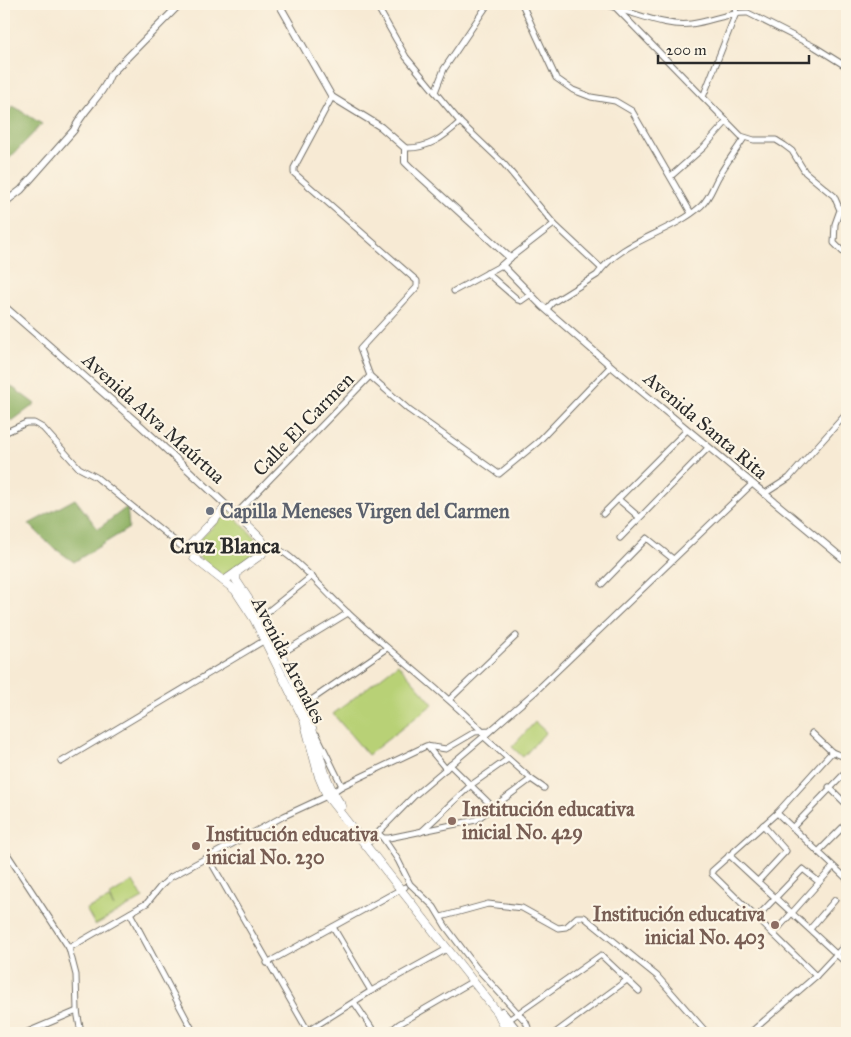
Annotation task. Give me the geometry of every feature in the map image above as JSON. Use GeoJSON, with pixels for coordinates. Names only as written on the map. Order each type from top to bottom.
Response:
{"type":"FeatureCollection","features":[{"type":"Feature","properties":{"kind":"main road","name":"Avenida Alva Maúrtua"},"geometry":{"type":"LineString","coordinates":[[227,506],[261,539],[265,547]]}},
{"type":"Feature","properties":{"kind":"main road"},"geometry":{"type":"LineString","coordinates":[[187,548],[227,506]]}},
{"type":"Feature","properties":{"kind":"main road"},"geometry":{"type":"LineString","coordinates":[[224,581],[262,554],[265,547]]}},
{"type":"Feature","properties":{"kind":"main road","name":"Avenida Arenales"},"geometry":{"type":"LineString","coordinates":[[194,558],[224,581],[240,597],[254,618],[265,640],[277,656],[304,705],[314,731],[330,794]]}},
{"type":"Feature","properties":{"kind":"main road","name":"Avenida Arenales"},"geometry":{"type":"LineString","coordinates":[[238,572],[236,580],[261,617],[304,720],[319,777],[448,949],[501,1013],[509,1027]]}},
{"type":"Feature","properties":{"kind":"main road"},"geometry":{"type":"LineString","coordinates":[[403,888],[501,1013],[509,1027]]}},
{"type":"Feature","properties":{"kind":"street"},"geometry":{"type":"LineString","coordinates":[[4,203],[21,190],[74,130],[79,118],[107,83],[110,75],[180,4]]}},
{"type":"Feature","properties":{"kind":"street"},"geometry":{"type":"LineString","coordinates":[[279,4],[332,97],[381,127],[405,148],[420,149],[434,142],[460,122]]}},
{"type":"Feature","properties":{"kind":"street"},"geometry":{"type":"LineString","coordinates":[[376,4],[406,57],[460,122],[504,164],[554,224],[601,268]]}},
{"type":"Feature","properties":{"kind":"street"},"geometry":{"type":"LineString","coordinates":[[435,92],[444,70],[488,4]]}},
{"type":"Feature","properties":{"kind":"street"},"geometry":{"type":"LineString","coordinates":[[522,4],[556,78],[573,90],[625,104],[632,111],[691,213]]}},
{"type":"Feature","properties":{"kind":"street"},"geometry":{"type":"LineString","coordinates":[[605,4],[664,22],[690,25],[736,13],[748,13],[764,19],[847,67]]}},
{"type":"Feature","properties":{"kind":"street"},"geometry":{"type":"LineString","coordinates":[[703,98],[736,13],[734,4]]}},
{"type":"Feature","properties":{"kind":"street"},"geometry":{"type":"LineString","coordinates":[[616,8],[744,138],[776,140],[784,145],[792,151],[805,172],[834,196],[840,210],[835,224],[834,243],[847,256]]}},
{"type":"Feature","properties":{"kind":"street"},"geometry":{"type":"LineString","coordinates":[[332,97],[294,168],[294,173],[417,281],[417,287],[360,349],[370,376],[409,410],[498,474],[538,442],[611,366]]}},
{"type":"Feature","properties":{"kind":"street"},"geometry":{"type":"LineString","coordinates":[[671,176],[704,147],[727,122]]}},
{"type":"Feature","properties":{"kind":"street"},"geometry":{"type":"LineString","coordinates":[[547,310],[552,303],[597,275],[601,268],[647,235],[677,222],[691,213],[708,198],[744,138]]}},
{"type":"Feature","properties":{"kind":"street"},"geometry":{"type":"LineString","coordinates":[[405,148],[405,162],[510,258]]}},
{"type":"Feature","properties":{"kind":"street"},"geometry":{"type":"LineString","coordinates":[[454,291],[502,265],[554,224]]}},
{"type":"Feature","properties":{"kind":"street","name":"Avenida Santa Rita"},"geometry":{"type":"LineString","coordinates":[[502,265],[547,310],[611,366],[751,485],[847,562]]}},
{"type":"Feature","properties":{"kind":"street"},"geometry":{"type":"LineString","coordinates":[[487,273],[518,300],[530,294]]}},
{"type":"Feature","properties":{"kind":"street","name":"Avenida Alva Maúrtua"},"geometry":{"type":"LineString","coordinates":[[4,306],[141,426],[227,506]]}},
{"type":"Feature","properties":{"kind":"street","name":"Calle El Carmen"},"geometry":{"type":"LineString","coordinates":[[236,514],[370,376]]}},
{"type":"Feature","properties":{"kind":"street"},"geometry":{"type":"LineString","coordinates":[[764,494],[789,478],[847,413]]}},
{"type":"Feature","properties":{"kind":"street"},"geometry":{"type":"LineString","coordinates":[[4,433],[26,423],[43,428],[79,468],[96,477],[162,532],[187,548],[194,558]]}},
{"type":"Feature","properties":{"kind":"street"},"geometry":{"type":"LineString","coordinates":[[603,514],[687,430]]}},
{"type":"Feature","properties":{"kind":"street"},"geometry":{"type":"LineString","coordinates":[[620,538],[708,448]]}},
{"type":"Feature","properties":{"kind":"street"},"geometry":{"type":"LineString","coordinates":[[368,844],[403,808],[483,734],[490,731],[536,691],[751,485]]}},
{"type":"Feature","properties":{"kind":"street"},"geometry":{"type":"LineString","coordinates":[[618,499],[639,518]]}},
{"type":"Feature","properties":{"kind":"street"},"geometry":{"type":"LineString","coordinates":[[602,584],[647,538],[673,559]]}},
{"type":"Feature","properties":{"kind":"street"},"geometry":{"type":"LineString","coordinates":[[265,547],[282,551],[312,576],[348,613],[450,700],[508,759],[544,788]]}},
{"type":"Feature","properties":{"kind":"street"},"geometry":{"type":"LineString","coordinates":[[261,617],[312,576]]}},
{"type":"Feature","properties":{"kind":"street"},"geometry":{"type":"LineString","coordinates":[[277,656],[348,613]]}},
{"type":"Feature","properties":{"kind":"street"},"geometry":{"type":"LineString","coordinates":[[450,700],[516,636]]}},
{"type":"Feature","properties":{"kind":"street"},"geometry":{"type":"LineString","coordinates":[[61,762],[265,640]]}},
{"type":"Feature","properties":{"kind":"street"},"geometry":{"type":"LineString","coordinates":[[304,705],[387,648]]}},
{"type":"Feature","properties":{"kind":"street"},"geometry":{"type":"LineString","coordinates":[[314,731],[342,786]]}},
{"type":"Feature","properties":{"kind":"street"},"geometry":{"type":"LineString","coordinates":[[70,948],[147,903],[171,877],[284,816],[427,746],[446,749],[476,732],[483,734]]}},
{"type":"Feature","properties":{"kind":"street"},"geometry":{"type":"LineString","coordinates":[[812,733],[832,752],[847,758]]}},
{"type":"Feature","properties":{"kind":"street"},"geometry":{"type":"LineString","coordinates":[[427,746],[493,807]]}},
{"type":"Feature","properties":{"kind":"street"},"geometry":{"type":"LineString","coordinates":[[816,976],[712,874],[712,869],[777,812],[832,752]]}},
{"type":"Feature","properties":{"kind":"street"},"geometry":{"type":"LineString","coordinates":[[421,832],[471,785],[508,759]]}},
{"type":"Feature","properties":{"kind":"street"},"geometry":{"type":"LineString","coordinates":[[792,828],[829,787],[846,775]]}},
{"type":"Feature","properties":{"kind":"street"},"geometry":{"type":"LineString","coordinates":[[383,838],[476,820],[531,779]]}},
{"type":"Feature","properties":{"kind":"street"},"geometry":{"type":"LineString","coordinates":[[829,787],[847,805]]}},
{"type":"Feature","properties":{"kind":"street"},"geometry":{"type":"LineString","coordinates":[[777,812],[847,879]]}},
{"type":"Feature","properties":{"kind":"street"},"geometry":{"type":"LineString","coordinates":[[818,852],[847,823]]}},
{"type":"Feature","properties":{"kind":"street"},"geometry":{"type":"LineString","coordinates":[[758,881],[786,851],[763,825]]}},
{"type":"Feature","properties":{"kind":"street"},"geometry":{"type":"LineString","coordinates":[[379,834],[398,860],[410,884],[441,916],[446,927],[476,967],[526,1022],[530,1033]]}},
{"type":"Feature","properties":{"kind":"street"},"geometry":{"type":"LineString","coordinates":[[4,848],[70,948],[76,975],[77,1011],[81,1033]]}},
{"type":"Feature","properties":{"kind":"street"},"geometry":{"type":"LineString","coordinates":[[729,855],[847,964]]}},
{"type":"Feature","properties":{"kind":"street"},"geometry":{"type":"LineString","coordinates":[[208,857],[306,1032],[371,992],[448,949]]}},
{"type":"Feature","properties":{"kind":"street"},"geometry":{"type":"LineString","coordinates":[[773,934],[833,867]]}},
{"type":"Feature","properties":{"kind":"street"},"geometry":{"type":"LineString","coordinates":[[756,918],[803,869],[819,882]]}},
{"type":"Feature","properties":{"kind":"street"},"geometry":{"type":"LineString","coordinates":[[267,963],[403,888]]}},
{"type":"Feature","properties":{"kind":"street"},"geometry":{"type":"LineString","coordinates":[[810,929],[835,900]]}},
{"type":"Feature","properties":{"kind":"street"},"geometry":{"type":"LineString","coordinates":[[441,916],[488,904],[522,908],[546,922],[562,928],[577,917],[584,916],[657,976],[707,1033]]}},
{"type":"Feature","properties":{"kind":"street"},"geometry":{"type":"LineString","coordinates":[[130,913],[194,1033]]}},
{"type":"Feature","properties":{"kind":"street"},"geometry":{"type":"LineString","coordinates":[[333,927],[371,992]]}},
{"type":"Feature","properties":{"kind":"street"},"geometry":{"type":"LineString","coordinates":[[750,1033],[816,976],[838,955],[847,943]]}},
{"type":"Feature","properties":{"kind":"street"},"geometry":{"type":"LineString","coordinates":[[509,1027],[518,1012],[601,955],[639,991]]}},
{"type":"Feature","properties":{"kind":"street"},"geometry":{"type":"LineString","coordinates":[[555,1033],[627,980]]}},
{"type":"Feature","properties":{"kind":"street"},"geometry":{"type":"LineString","coordinates":[[390,1033],[399,1024],[473,981]]}},
{"type":"Feature","properties":{"kind":"street"},"geometry":{"type":"LineString","coordinates":[[354,1002],[375,1033]]}},
{"type":"Feature","properties":{"kind":"street"},"geometry":{"type":"LineString","coordinates":[[25,1033],[77,1011]]}},
{"type":"Feature","properties":{"kind":"street","name":"Avenida Arenales"},"geometry":{"type":"LineString","coordinates":[[509,1027],[520,1033]]}},
{"type":"Feature","properties":{"kind":"green space"},"geometry":{"type":"Polygon","coordinates":[[[13,106],[42,124],[4,164],[4,119],[13,106]]]}},
{"type":"Feature","properties":{"kind":"green space"},"geometry":{"type":"Polygon","coordinates":[[[4,381],[35,404],[12,421],[4,414],[4,381]]]}},
{"type":"Feature","properties":{"kind":"green space"},"geometry":{"type":"Polygon","coordinates":[[[75,499],[98,529],[127,507],[129,528],[74,562],[50,545],[29,524],[75,499]]]}},
{"type":"Feature","properties":{"kind":"green space"},"geometry":{"type":"Polygon","coordinates":[[[229,511],[259,542],[260,550],[223,576],[194,553],[195,544],[229,511]]]}},
{"type":"Feature","properties":{"kind":"green space"},"geometry":{"type":"Polygon","coordinates":[[[398,664],[433,704],[368,755],[333,714],[398,664]]]}},
{"type":"Feature","properties":{"kind":"green space"},"geometry":{"type":"Polygon","coordinates":[[[535,722],[546,732],[523,757],[512,747],[535,722]]]}},
{"type":"Feature","properties":{"kind":"green space"},"geometry":{"type":"Polygon","coordinates":[[[133,881],[143,898],[95,925],[86,909],[109,899],[114,907],[109,896],[133,881]]]}},
{"type":"Feature","properties":{"kind":"place","name":"Capilla Meneses Virgen del Carmen"},"geometry":{"type":"Point","coordinates":[210,511]}},
{"type":"Feature","properties":{"kind":"place","name":"Institución educativa inicial No. 429"},"geometry":{"type":"Point","coordinates":[452,821]}},
{"type":"Feature","properties":{"kind":"place","name":"Institución educativa inicial No. 230"},"geometry":{"type":"Point","coordinates":[196,846]}},
{"type":"Feature","properties":{"kind":"place","name":"Institución educativa inicial No. 403"},"geometry":{"type":"Point","coordinates":[775,925]}},
{"type":"Feature","properties":{"kind":"district","name":"Cruz Blanca"},"geometry":{"type":"Point","coordinates":[225,545]}}]}
